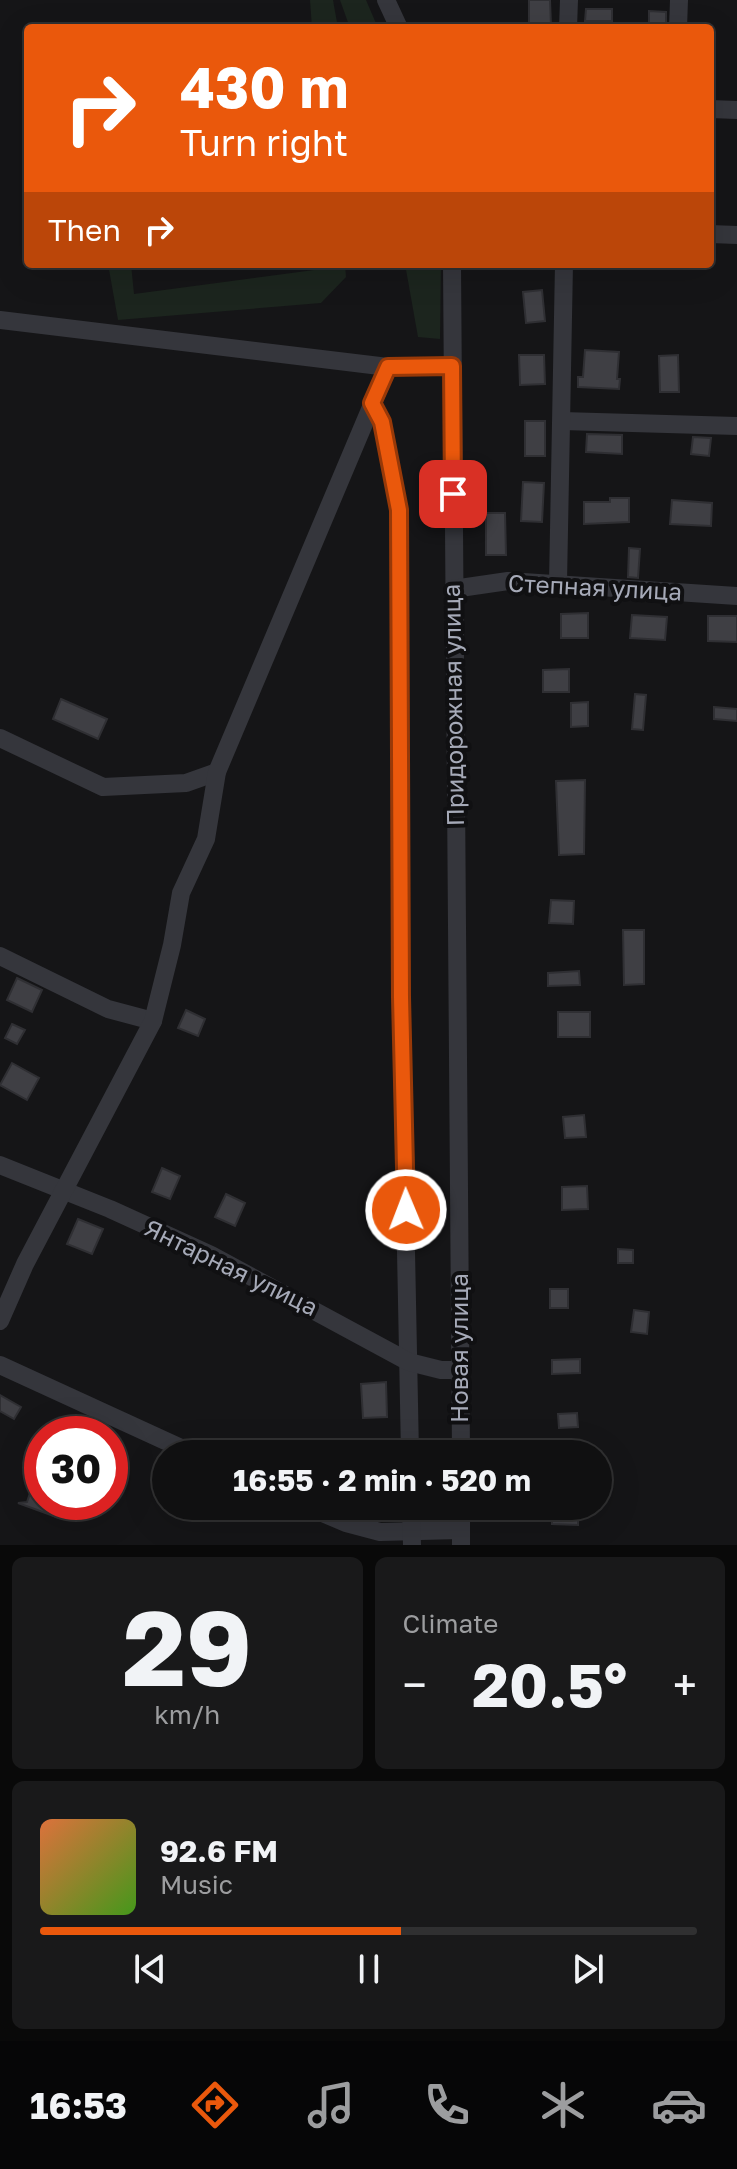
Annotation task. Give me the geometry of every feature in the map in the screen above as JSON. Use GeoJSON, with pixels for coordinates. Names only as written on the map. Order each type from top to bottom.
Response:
{"type":"FeatureCollection","features":[{"type":"Feature","properties":{"kind":"street"},"geometry":{"type":"LineString","coordinates":[[386,0],[397,24]]}},
{"type":"Feature","properties":{"kind":"street"},"geometry":{"type":"LineString","coordinates":[[568,24],[569,0]]}},
{"type":"Feature","properties":{"kind":"street"},"geometry":{"type":"LineString","coordinates":[[678,24],[679,0]]}},
{"type":"Feature","properties":{"kind":"street"},"geometry":{"type":"LineString","coordinates":[[714,109],[737,110]]}},
{"type":"Feature","properties":{"kind":"street"},"geometry":{"type":"LineString","coordinates":[[714,234],[737,235]]}},
{"type":"Feature","properties":{"kind":"street","name":"Придорожная улица"},"geometry":{"type":"LineString","coordinates":[[452,268],[458,1146]]}},
{"type":"Feature","properties":{"kind":"street"},"geometry":{"type":"LineString","coordinates":[[558,583],[564,268]]}},
{"type":"Feature","properties":{"kind":"street"},"geometry":{"type":"LineString","coordinates":[[0,320],[388,367],[452,366]]}},
{"type":"Feature","properties":{"kind":"street"},"geometry":{"type":"LineString","coordinates":[[0,1321],[25,1264],[153,1021],[181,893],[206,839],[217,772],[388,367]]}},
{"type":"Feature","properties":{"kind":"street"},"geometry":{"type":"LineString","coordinates":[[372,403],[382,422],[399,510],[401,997],[410,1440]]}},
{"type":"Feature","properties":{"kind":"street"},"geometry":{"type":"LineString","coordinates":[[562,421],[737,426]]}},
{"type":"Feature","properties":{"kind":"street","name":"Степная улица"},"geometry":{"type":"LineString","coordinates":[[453,589],[508,581],[737,596]]}},
{"type":"Feature","properties":{"kind":"street"},"geometry":{"type":"LineString","coordinates":[[0,738],[103,787],[186,783],[217,772]]}},
{"type":"Feature","properties":{"kind":"street"},"geometry":{"type":"LineString","coordinates":[[0,956],[108,1009],[153,1021]]}},
{"type":"Feature","properties":{"kind":"street","name":"Новая улица"},"geometry":{"type":"LineString","coordinates":[[458,1146],[461,1440]]}},
{"type":"Feature","properties":{"kind":"street","name":"Янтарная улица"},"geometry":{"type":"LineString","coordinates":[[0,1165],[110,1209],[211,1255],[409,1362],[441,1370],[460,1370]]}},
{"type":"Feature","properties":{"kind":"street"},"geometry":{"type":"LineString","coordinates":[[0,1365],[163,1440]]}},
{"type":"Feature","properties":{"kind":"street"},"geometry":{"type":"LineString","coordinates":[[339,1520],[411,1538],[461,1537]]}},
{"type":"Feature","properties":{"kind":"shaded area"},"geometry":{"type":"Polygon","coordinates":[[[310,0],[333,0],[337,24],[312,24],[310,0]]]}},
{"type":"Feature","properties":{"kind":"shaded area"},"geometry":{"type":"Polygon","coordinates":[[[340,0],[366,0],[376,24],[349,24],[340,0]]]}},
{"type":"Feature","properties":{"kind":"shaded area"},"geometry":{"type":"Polygon","coordinates":[[[109,268],[131,268],[134,294],[314,268],[345,268],[346,277],[321,303],[118,320],[109,268]]]}},
{"type":"Feature","properties":{"kind":"shaded area"},"geometry":{"type":"Polygon","coordinates":[[[406,268],[441,268],[440,339],[418,337],[406,268]]]}},
{"type":"Feature","properties":{"kind":"building"},"geometry":{"type":"Polygon","coordinates":[[[529,0],[550,0],[551,24],[529,24],[529,0]]]}},
{"type":"Feature","properties":{"kind":"building"},"geometry":{"type":"Polygon","coordinates":[[[586,9],[612,9],[612,21],[585,21],[586,9]]]}},
{"type":"Feature","properties":{"kind":"building"},"geometry":{"type":"Polygon","coordinates":[[[649,11],[666,12],[666,24],[649,24],[649,11]]]}},
{"type":"Feature","properties":{"kind":"building"},"geometry":{"type":"Polygon","coordinates":[[[542,290],[545,321],[526,323],[523,292],[542,290]]]}},
{"type":"Feature","properties":{"kind":"building"},"geometry":{"type":"Polygon","coordinates":[[[585,350],[619,352],[619,389],[578,387],[578,377],[583,377],[585,350]]]}},
{"type":"Feature","properties":{"kind":"building"},"geometry":{"type":"Polygon","coordinates":[[[519,355],[544,355],[545,384],[520,385],[519,355]]]}},
{"type":"Feature","properties":{"kind":"building"},"geometry":{"type":"Polygon","coordinates":[[[678,355],[679,392],[660,392],[659,356],[678,355]]]}},
{"type":"Feature","properties":{"kind":"building"},"geometry":{"type":"Polygon","coordinates":[[[525,421],[545,421],[545,456],[525,456],[525,421]]]}},
{"type":"Feature","properties":{"kind":"building"},"geometry":{"type":"Polygon","coordinates":[[[587,434],[622,435],[622,454],[586,452],[587,434]]]}},
{"type":"Feature","properties":{"kind":"building"},"geometry":{"type":"Polygon","coordinates":[[[693,437],[711,438],[709,456],[691,454],[693,437]]]}},
{"type":"Feature","properties":{"kind":"building"},"geometry":{"type":"Polygon","coordinates":[[[523,482],[544,483],[542,522],[521,521],[523,482]]]}},
{"type":"Feature","properties":{"kind":"building"},"geometry":{"type":"Polygon","coordinates":[[[610,498],[629,498],[629,522],[584,524],[584,502],[610,502],[610,498]]]}},
{"type":"Feature","properties":{"kind":"building"},"geometry":{"type":"Polygon","coordinates":[[[672,500],[712,503],[711,526],[670,524],[672,500]]]}},
{"type":"Feature","properties":{"kind":"building"},"geometry":{"type":"Polygon","coordinates":[[[486,513],[505,513],[506,555],[486,555],[486,513]]]}},
{"type":"Feature","properties":{"kind":"building"},"geometry":{"type":"Polygon","coordinates":[[[629,548],[640,549],[638,578],[628,577],[629,548]]]}},
{"type":"Feature","properties":{"kind":"building"},"geometry":{"type":"Polygon","coordinates":[[[588,613],[588,638],[561,638],[561,614],[588,613]]]}},
{"type":"Feature","properties":{"kind":"building"},"geometry":{"type":"Polygon","coordinates":[[[632,615],[667,617],[665,640],[630,638],[632,615]]]}},
{"type":"Feature","properties":{"kind":"building"},"geometry":{"type":"Polygon","coordinates":[[[708,616],[737,616],[737,642],[708,641],[708,616]]]}},
{"type":"Feature","properties":{"kind":"building"},"geometry":{"type":"Polygon","coordinates":[[[569,669],[569,692],[543,692],[543,670],[569,669]]]}},
{"type":"Feature","properties":{"kind":"building"},"geometry":{"type":"Polygon","coordinates":[[[635,694],[646,695],[643,730],[632,729],[635,694]]]}},
{"type":"Feature","properties":{"kind":"building"},"geometry":{"type":"Polygon","coordinates":[[[61,699],[107,719],[98,739],[53,719],[61,699]]]}},
{"type":"Feature","properties":{"kind":"building"},"geometry":{"type":"Polygon","coordinates":[[[588,702],[588,726],[571,727],[571,703],[588,702]]]}},
{"type":"Feature","properties":{"kind":"building"},"geometry":{"type":"Polygon","coordinates":[[[714,707],[737,709],[737,721],[714,719],[714,707]]]}},
{"type":"Feature","properties":{"kind":"building"},"geometry":{"type":"Polygon","coordinates":[[[585,780],[584,854],[559,855],[556,781],[585,780]]]}},
{"type":"Feature","properties":{"kind":"building"},"geometry":{"type":"Polygon","coordinates":[[[551,900],[574,901],[573,924],[549,923],[551,900]]]}},
{"type":"Feature","properties":{"kind":"building"},"geometry":{"type":"Polygon","coordinates":[[[623,930],[644,930],[644,984],[624,985],[623,930]]]}},
{"type":"Feature","properties":{"kind":"building"},"geometry":{"type":"Polygon","coordinates":[[[579,971],[580,985],[548,986],[548,973],[579,971]]]}},
{"type":"Feature","properties":{"kind":"building"},"geometry":{"type":"Polygon","coordinates":[[[17,978],[42,990],[32,1012],[7,1000],[17,978]]]}},
{"type":"Feature","properties":{"kind":"building"},"geometry":{"type":"Polygon","coordinates":[[[186,1010],[205,1019],[198,1036],[178,1028],[186,1010]]]}},
{"type":"Feature","properties":{"kind":"building"},"geometry":{"type":"Polygon","coordinates":[[[558,1012],[590,1012],[590,1037],[558,1037],[558,1012]]]}},
{"type":"Feature","properties":{"kind":"building"},"geometry":{"type":"Polygon","coordinates":[[[12,1024],[25,1030],[17,1044],[5,1038],[12,1024]]]}},
{"type":"Feature","properties":{"kind":"building"},"geometry":{"type":"Polygon","coordinates":[[[12,1063],[39,1078],[27,1100],[0,1085],[12,1063]]]}},
{"type":"Feature","properties":{"kind":"building"},"geometry":{"type":"Polygon","coordinates":[[[584,1115],[586,1137],[565,1138],[563,1117],[584,1115]]]}},
{"type":"Feature","properties":{"kind":"building"},"geometry":{"type":"Polygon","coordinates":[[[162,1168],[180,1176],[170,1199],[152,1192],[162,1168]]]}},
{"type":"Feature","properties":{"kind":"building"},"geometry":{"type":"Polygon","coordinates":[[[587,1186],[588,1209],[562,1210],[562,1187],[587,1186]]]}},
{"type":"Feature","properties":{"kind":"building"},"geometry":{"type":"Polygon","coordinates":[[[226,1194],[245,1203],[235,1226],[215,1217],[226,1194]]]}},
{"type":"Feature","properties":{"kind":"building"},"geometry":{"type":"Polygon","coordinates":[[[78,1219],[103,1229],[92,1254],[67,1244],[78,1219]]]}},
{"type":"Feature","properties":{"kind":"building"},"geometry":{"type":"Polygon","coordinates":[[[618,1249],[633,1250],[633,1263],[618,1263],[618,1249]]]}},
{"type":"Feature","properties":{"kind":"building"},"geometry":{"type":"Polygon","coordinates":[[[550,1289],[568,1289],[568,1308],[550,1308],[550,1289]]]}},
{"type":"Feature","properties":{"kind":"building"},"geometry":{"type":"Polygon","coordinates":[[[634,1310],[649,1312],[647,1334],[631,1332],[634,1310]]]}},
{"type":"Feature","properties":{"kind":"building"},"geometry":{"type":"Polygon","coordinates":[[[580,1359],[580,1373],[552,1374],[552,1360],[580,1359]]]}},
{"type":"Feature","properties":{"kind":"building"},"geometry":{"type":"Polygon","coordinates":[[[386,1382],[387,1417],[363,1418],[361,1384],[386,1382]]]}},
{"type":"Feature","properties":{"kind":"building"},"geometry":{"type":"Polygon","coordinates":[[[0,1395],[21,1407],[14,1419],[0,1411],[0,1395]]]}},
{"type":"Feature","properties":{"kind":"building"},"geometry":{"type":"Polygon","coordinates":[[[577,1413],[578,1427],[559,1428],[558,1414],[577,1413]]]}},
{"type":"Feature","properties":{"kind":"building"},"geometry":{"type":"Polygon","coordinates":[[[552,1520],[578,1520],[578,1525],[552,1524],[552,1520]]]}},
{"type":"Feature","properties":{"kind":"route"},"geometry":{"type":"LineString","coordinates":[[406,1210],[401,997],[399,510],[382,422],[372,403],[388,367],[452,366],[453,494]]}}]}
